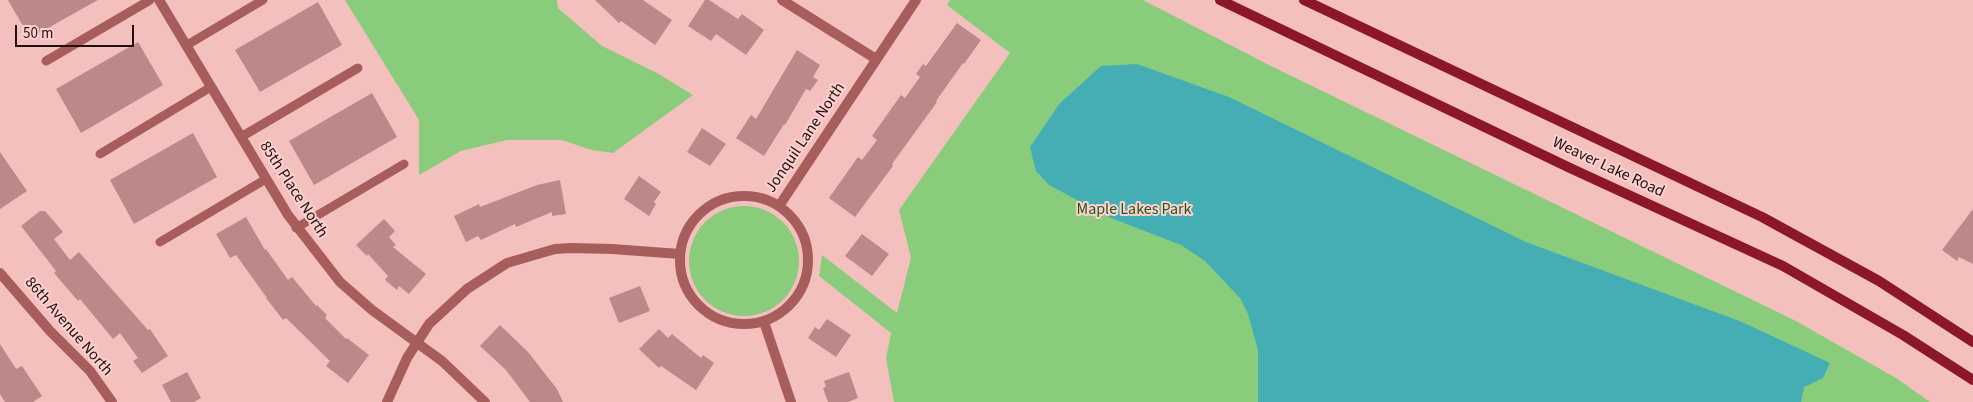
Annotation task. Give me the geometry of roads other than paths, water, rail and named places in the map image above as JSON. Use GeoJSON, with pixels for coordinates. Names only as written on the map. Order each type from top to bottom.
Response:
{"type":"FeatureCollection","features":[{"type":"Feature","properties":{"kind":"main road","name":"Weaver Lake Road"},"geometry":{"type":"LineString","coordinates":[[1220,0],[1570,168],[1783,266],[1903,334],[1973,380]]}},
{"type":"Feature","properties":{"kind":"main road","name":"Weaver Lake Road"},"geometry":{"type":"LineString","coordinates":[[1304,0],[1762,217],[1879,280],[1973,342]]}},
{"type":"Feature","properties":{"kind":"street","name":"85th Place North"},"geometry":{"type":"LineString","coordinates":[[159,0],[296,228],[340,282],[372,310],[442,361],[486,402]]}},
{"type":"Feature","properties":{"kind":"street"},"geometry":{"type":"LineString","coordinates":[[782,0],[876,59]]}},
{"type":"Feature","properties":{"kind":"street","name":"Jonquil Lane North"},"geometry":{"type":"LineString","coordinates":[[680,254],[686,233],[690,227],[699,215],[716,202],[737,196],[759,198],[779,206],[916,0]]}},
{"type":"Feature","properties":{"kind":"street"},"geometry":{"type":"LineString","coordinates":[[387,402],[416,342],[429,324],[467,289],[508,263],[555,249],[612,248],[680,254],[682,275],[690,295],[704,310],[722,321],[743,325],[764,322],[780,314],[792,303],[802,289],[808,258],[806,243],[800,229],[791,216],[779,206]]}},
{"type":"Feature","properties":{"kind":"street","name":"86th Avenue North"},"geometry":{"type":"LineString","coordinates":[[0,273],[50,331],[90,371],[112,402]]}},
{"type":"Feature","properties":{"kind":"street"},"geometry":{"type":"LineString","coordinates":[[764,322],[791,402]]}},
{"type":"Feature","properties":{"kind":"lane"},"geometry":{"type":"LineString","coordinates":[[46,62],[150,0]]}},
{"type":"Feature","properties":{"kind":"lane"},"geometry":{"type":"LineString","coordinates":[[187,45],[263,0]]}},
{"type":"Feature","properties":{"kind":"lane"},"geometry":{"type":"LineString","coordinates":[[241,137],[358,68]]}},
{"type":"Feature","properties":{"kind":"lane"},"geometry":{"type":"LineString","coordinates":[[100,154],[211,87]]}},
{"type":"Feature","properties":{"kind":"lane"},"geometry":{"type":"LineString","coordinates":[[296,228],[404,164]]}},
{"type":"Feature","properties":{"kind":"lane"},"geometry":{"type":"LineString","coordinates":[[160,242],[266,179]]}},
{"type":"Feature","properties":{"kind":"water"},"geometry":{"type":"Polygon","coordinates":[[[1137,64],[1229,97],[1526,242],[1742,322],[1830,363],[1823,378],[1804,387],[1801,402],[1258,402],[1258,350],[1248,314],[1240,298],[1205,261],[1181,245],[1111,218],[1049,185],[1036,171],[1030,147],[1060,103],[1101,66],[1137,64]]]}},
{"type":"Feature","properties":{"kind":"park label","name":"Maple Lakes Park"},"geometry":{"type":"Point","coordinates":[1134,210]}}]}
